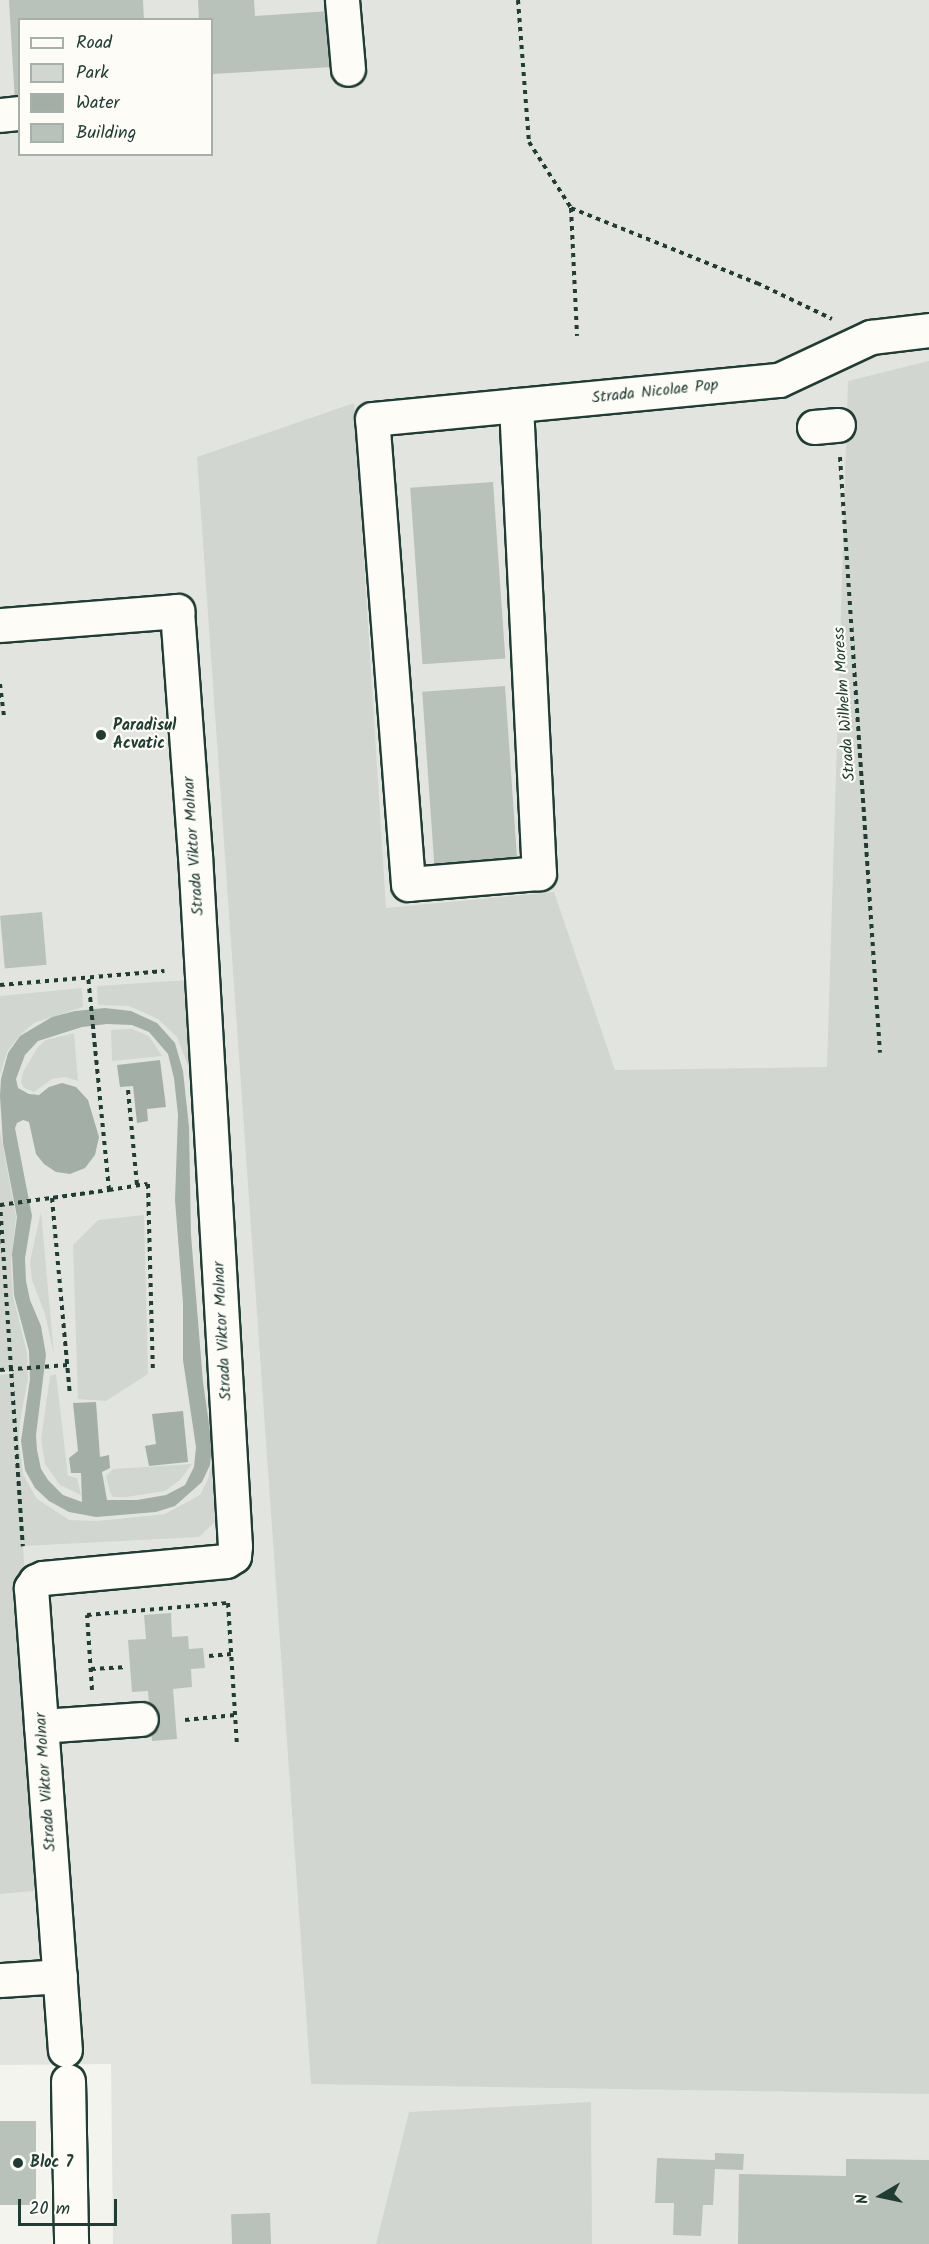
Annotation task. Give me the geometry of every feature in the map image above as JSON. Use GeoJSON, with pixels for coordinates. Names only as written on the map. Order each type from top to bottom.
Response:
{"type":"FeatureCollection","features":[{"type":"Feature","properties":{"kind":"street"},"geometry":{"type":"LineString","coordinates":[[342,0],[348,69]]}},
{"type":"Feature","properties":{"kind":"street"},"geometry":{"type":"LineString","coordinates":[[0,115],[18,113]]}},
{"type":"Feature","properties":{"kind":"street","name":"Strada Nicolae Pop"},"geometry":{"type":"LineString","coordinates":[[520,405],[539,873],[408,884],[372,419],[779,380],[870,337],[929,330]]}},
{"type":"Feature","properties":{"kind":"street"},"geometry":{"type":"LineString","coordinates":[[520,405],[529,447]]}},
{"type":"Feature","properties":{"kind":"street","name":"Strada Viktor Molnar"},"geometry":{"type":"LineString","coordinates":[[0,625],[177,611],[194,844],[235,1546],[234,1556],[226,1561],[43,1578],[36,1581],[31,1588],[67,2066],[70,2244]]}},
{"type":"Feature","properties":{"kind":"street"},"geometry":{"type":"LineString","coordinates":[[41,1726],[141,1719]]}},
{"type":"Feature","properties":{"kind":"street"},"geometry":{"type":"LineString","coordinates":[[0,1980],[60,1976]]}},
{"type":"Feature","properties":{"kind":"path"},"geometry":{"type":"LineString","coordinates":[[518,0],[529,142],[571,208],[577,336]]}},
{"type":"Feature","properties":{"kind":"path"},"geometry":{"type":"LineString","coordinates":[[571,208],[757,283],[870,337]]}},
{"type":"Feature","properties":{"kind":"path","name":"Strada Wilhelm Moress"},"geometry":{"type":"LineString","coordinates":[[826,426],[880,1053]]}},
{"type":"Feature","properties":{"kind":"path"},"geometry":{"type":"LineString","coordinates":[[0,684],[4,716]]}},
{"type":"Feature","properties":{"kind":"path"},"geometry":{"type":"LineString","coordinates":[[0,985],[164,971]]}},
{"type":"Feature","properties":{"kind":"path"},"geometry":{"type":"LineString","coordinates":[[88,977],[109,1190]]}},
{"type":"Feature","properties":{"kind":"path"},"geometry":{"type":"LineString","coordinates":[[128,1090],[137,1186]]}},
{"type":"Feature","properties":{"kind":"path"},"geometry":{"type":"LineString","coordinates":[[23,1546],[14,1370],[1,1204],[148,1184],[153,1372]]}},
{"type":"Feature","properties":{"kind":"path"},"geometry":{"type":"LineString","coordinates":[[52,1198],[70,1394]]}},
{"type":"Feature","properties":{"kind":"path"},"geometry":{"type":"LineString","coordinates":[[0,1370],[68,1365]]}},
{"type":"Feature","properties":{"kind":"path"},"geometry":{"type":"LineString","coordinates":[[94,1723],[87,1615],[228,1603],[237,1746]]}},
{"type":"Feature","properties":{"kind":"path"},"geometry":{"type":"LineString","coordinates":[[209,1656],[231,1654]]}},
{"type":"Feature","properties":{"kind":"path"},"geometry":{"type":"LineString","coordinates":[[91,1669],[124,1667]]}},
{"type":"Feature","properties":{"kind":"path"},"geometry":{"type":"LineString","coordinates":[[185,1720],[235,1715]]}},
{"type":"Feature","properties":{"kind":"shaded area"},"geometry":{"type":"Polygon","coordinates":[[[0,0],[929,0],[929,2244],[113,2244],[111,2064],[0,2065],[0,0]]]}},
{"type":"Feature","properties":{"kind":"green space"},"geometry":{"type":"Polygon","coordinates":[[[929,361],[929,2094],[311,2084],[197,457],[354,403],[386,908],[554,892],[615,1070],[827,1067],[848,381],[929,361]]]}},
{"type":"Feature","properties":{"kind":"green space"},"geometry":{"type":"Polygon","coordinates":[[[189,980],[196,1087],[177,1037],[158,1019],[129,1006],[98,1005],[97,986],[189,980]]]}},
{"type":"Feature","properties":{"kind":"green space"},"geometry":{"type":"Polygon","coordinates":[[[82,988],[83,1007],[34,1023],[20,1035],[7,1052],[0,1075],[0,996],[82,988]]]}},
{"type":"Feature","properties":{"kind":"green space"},"geometry":{"type":"Polygon","coordinates":[[[132,1029],[149,1036],[162,1056],[112,1061],[111,1030],[132,1029]]]}},
{"type":"Feature","properties":{"kind":"green space"},"geometry":{"type":"Polygon","coordinates":[[[74,1033],[78,1081],[65,1077],[52,1079],[34,1092],[24,1088],[21,1082],[23,1072],[38,1047],[46,1040],[74,1033]]]}},
{"type":"Feature","properties":{"kind":"green space"},"geometry":{"type":"Polygon","coordinates":[[[0,1130],[16,1217],[11,1263],[13,1296],[27,1353],[28,1379],[20,1421],[19,1442],[23,1474],[36,1498],[69,1520],[98,1521],[165,1514],[200,1495],[208,1479],[214,1454],[224,1513],[199,1537],[23,1546],[46,1890],[0,1894],[0,1375],[12,1374],[12,1371],[0,1370],[0,1130]]]}},
{"type":"Feature","properties":{"kind":"green space"},"geometry":{"type":"Polygon","coordinates":[[[41,1212],[54,1355],[45,1314],[32,1280],[30,1261],[41,1212]]]}},
{"type":"Feature","properties":{"kind":"green space"},"geometry":{"type":"Polygon","coordinates":[[[144,1215],[148,1374],[106,1401],[78,1399],[73,1245],[98,1220],[144,1215]]]}},
{"type":"Feature","properties":{"kind":"green space"},"geometry":{"type":"Polygon","coordinates":[[[56,1374],[68,1476],[77,1478],[81,1495],[60,1485],[45,1464],[41,1439],[50,1376],[56,1374]]]}},
{"type":"Feature","properties":{"kind":"green space"},"geometry":{"type":"Polygon","coordinates":[[[192,1464],[180,1480],[165,1491],[126,1497],[113,1497],[106,1476],[113,1469],[192,1464]]]}},
{"type":"Feature","properties":{"kind":"green space"},"geometry":{"type":"Polygon","coordinates":[[[591,2102],[592,2244],[376,2244],[409,2112],[591,2102]]]}},
{"type":"Feature","properties":{"kind":"water"},"geometry":{"type":"Polygon","coordinates":[[[105,1008],[131,1011],[157,1023],[175,1043],[183,1071],[189,1127],[191,1235],[203,1382],[212,1445],[210,1465],[202,1482],[175,1506],[156,1512],[96,1517],[69,1512],[49,1501],[35,1488],[25,1470],[21,1441],[30,1379],[29,1351],[14,1295],[12,1254],[17,1217],[3,1143],[1,1079],[8,1053],[20,1036],[52,1017],[75,1011],[105,1008]],[[107,1024],[82,1027],[38,1041],[25,1055],[16,1079],[18,1088],[29,1094],[39,1095],[49,1087],[62,1083],[76,1087],[88,1100],[99,1137],[95,1155],[85,1168],[70,1174],[56,1172],[44,1164],[36,1154],[29,1122],[23,1120],[17,1123],[15,1128],[32,1216],[25,1258],[26,1281],[30,1300],[41,1326],[46,1355],[36,1435],[37,1450],[41,1469],[48,1480],[63,1495],[82,1502],[81,1473],[71,1473],[69,1458],[78,1451],[73,1403],[96,1402],[100,1457],[109,1455],[110,1468],[102,1472],[107,1500],[137,1500],[166,1495],[185,1485],[194,1467],[196,1447],[183,1360],[183,1303],[175,1200],[178,1115],[174,1078],[168,1054],[149,1032],[132,1025],[107,1024]]]}},
{"type":"Feature","properties":{"kind":"water"},"geometry":{"type":"Polygon","coordinates":[[[160,1060],[166,1107],[147,1109],[148,1121],[137,1123],[133,1086],[120,1087],[117,1065],[160,1060]]]}},
{"type":"Feature","properties":{"kind":"water"},"geometry":{"type":"Polygon","coordinates":[[[183,1411],[188,1462],[149,1466],[145,1446],[156,1444],[152,1414],[183,1411]]]}},
{"type":"Feature","properties":{"kind":"building"},"geometry":{"type":"Polygon","coordinates":[[[9,0],[143,0],[144,18],[18,18],[18,103],[15,103],[9,0]]]}},
{"type":"Feature","properties":{"kind":"building"},"geometry":{"type":"Polygon","coordinates":[[[198,0],[254,0],[255,16],[330,11],[332,67],[213,74],[213,18],[199,18],[198,0]]]}},
{"type":"Feature","properties":{"kind":"building"},"geometry":{"type":"Polygon","coordinates":[[[493,482],[505,659],[423,664],[410,488],[493,482]]]}},
{"type":"Feature","properties":{"kind":"building"},"geometry":{"type":"Polygon","coordinates":[[[505,686],[517,863],[435,868],[422,692],[505,686]]]}},
{"type":"Feature","properties":{"kind":"building"},"geometry":{"type":"Polygon","coordinates":[[[42,912],[47,965],[5,968],[0,916],[42,912]]]}},
{"type":"Feature","properties":{"kind":"building"},"geometry":{"type":"Polygon","coordinates":[[[171,1613],[172,1637],[188,1636],[189,1649],[203,1648],[205,1668],[191,1669],[192,1687],[173,1689],[177,1739],[152,1741],[148,1691],[132,1692],[128,1640],[146,1639],[144,1615],[171,1613]]]}},
{"type":"Feature","properties":{"kind":"building","name":"Bloc 7"},"geometry":{"type":"Polygon","coordinates":[[[0,2121],[36,2121],[36,2205],[0,2205],[0,2121]]]}},
{"type":"Feature","properties":{"kind":"building"},"geometry":{"type":"Polygon","coordinates":[[[715,2153],[744,2154],[743,2170],[715,2169],[713,2205],[703,2205],[701,2236],[673,2235],[674,2203],[655,2203],[657,2158],[715,2160],[715,2153]]]}},
{"type":"Feature","properties":{"kind":"building"},"geometry":{"type":"Polygon","coordinates":[[[846,2159],[929,2160],[929,2244],[738,2244],[739,2174],[846,2176],[846,2159]]]}},
{"type":"Feature","properties":{"kind":"building"},"geometry":{"type":"Polygon","coordinates":[[[270,2213],[271,2244],[232,2244],[231,2214],[270,2213]]]}},
{"type":"Feature","properties":{"kind":"place","name":"Paradisul Acvatic"},"geometry":{"type":"Point","coordinates":[101,735]}},
{"type":"Feature","properties":{"kind":"place","name":"Bloc 7"},"geometry":{"type":"Point","coordinates":[18,2163]}}]}
